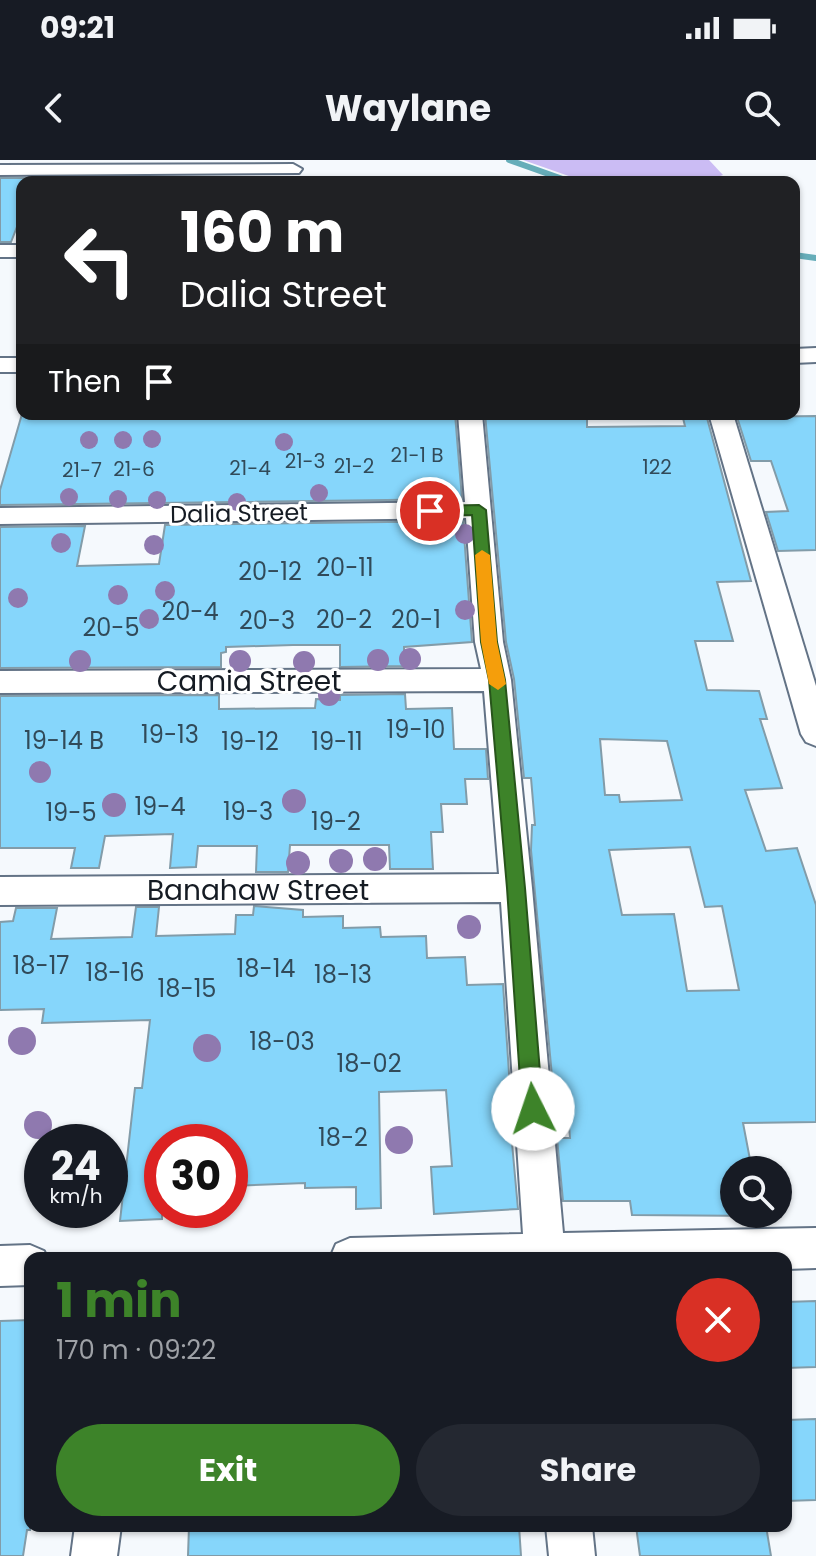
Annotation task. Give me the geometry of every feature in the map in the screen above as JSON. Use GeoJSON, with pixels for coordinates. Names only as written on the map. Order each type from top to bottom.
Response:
{"type":"FeatureCollection","features":[{"type":"Feature","properties":{"kind":"street"},"geometry":{"type":"LineString","coordinates":[[0,170],[291,168]]}},
{"type":"Feature","properties":{"kind":"street"},"geometry":{"type":"LineString","coordinates":[[471,420],[489,642],[497,680],[516,888],[545,1252]]}},
{"type":"Feature","properties":{"kind":"street"},"geometry":{"type":"LineString","coordinates":[[723,420],[816,734]]}},
{"type":"Feature","properties":{"kind":"street","name":"Dalia Street"},"geometry":{"type":"LineString","coordinates":[[0,516],[479,510]]}},
{"type":"Feature","properties":{"kind":"street","name":"Camia Street"},"geometry":{"type":"LineString","coordinates":[[0,682],[497,680]]}},
{"type":"Feature","properties":{"kind":"street","name":"Banahaw Street"},"geometry":{"type":"LineString","coordinates":[[0,891],[516,888]]}},
{"type":"Feature","properties":{"kind":"street"},"geometry":{"type":"LineString","coordinates":[[680,1252],[816,1248]]}},
{"type":"Feature","properties":{"kind":"street"},"geometry":{"type":"LineString","coordinates":[[0,1266],[24,1265]]}},
{"type":"Feature","properties":{"kind":"street"},"geometry":{"type":"LineString","coordinates":[[94,1556],[97,1532]]}},
{"type":"Feature","properties":{"kind":"street"},"geometry":{"type":"LineString","coordinates":[[570,1532],[572,1556]]}},
{"type":"Feature","properties":{"kind":"shaded area"},"geometry":{"type":"Polygon","coordinates":[[[523,160],[709,160],[723,175],[720,176],[569,176],[523,160]]]}},
{"type":"Feature","properties":{"kind":"building"},"geometry":{"type":"Polygon","coordinates":[[[0,178],[16,178],[16,229],[11,242],[0,242],[0,178]]]}},
{"type":"Feature","properties":{"kind":"building"},"geometry":{"type":"Polygon","coordinates":[[[800,416],[816,416],[816,550],[778,551],[766,512],[788,511],[771,461],[751,461],[738,420],[800,420],[800,416]]]}},
{"type":"Feature","properties":{"kind":"building"},"geometry":{"type":"Polygon","coordinates":[[[20,420],[455,420],[462,499],[0,505],[0,490],[20,420]]]}},
{"type":"Feature","properties":{"kind":"building"},"geometry":{"type":"Polygon","coordinates":[[[486,420],[587,420],[587,427],[685,426],[684,420],[708,420],[751,581],[717,582],[733,641],[695,641],[707,690],[759,691],[767,719],[760,719],[782,788],[745,790],[766,851],[797,848],[816,905],[816,1122],[743,1123],[749,1156],[720,1156],[720,1216],[632,1215],[630,1201],[563,1201],[557,1138],[570,1138],[566,1087],[553,1087],[531,850],[532,825],[535,825],[531,778],[524,778],[514,679],[506,642],[486,420]],[[600,739],[605,795],[619,795],[620,802],[682,800],[667,741],[600,739]],[[690,847],[609,850],[622,915],[674,914],[687,991],[739,990],[722,906],[705,907],[690,847]]]}},
{"type":"Feature","properties":{"kind":"building"},"geometry":{"type":"Polygon","coordinates":[[[463,521],[472,642],[404,647],[404,666],[340,667],[340,645],[293,645],[226,647],[226,652],[221,653],[221,667],[0,668],[0,527],[85,526],[77,566],[159,564],[165,525],[463,521]]]}},
{"type":"Feature","properties":{"kind":"building"},"geometry":{"type":"Polygon","coordinates":[[[405,694],[406,709],[452,708],[454,749],[486,749],[488,779],[465,779],[467,804],[441,804],[443,832],[431,832],[433,869],[390,869],[389,845],[290,845],[288,872],[256,872],[257,846],[198,846],[196,867],[170,868],[173,834],[105,836],[99,868],[71,868],[75,848],[0,848],[0,696],[219,695],[219,709],[315,708],[316,699],[340,700],[340,695],[405,694]]]}},
{"type":"Feature","properties":{"kind":"building"},"geometry":{"type":"Polygon","coordinates":[[[254,906],[303,910],[303,917],[343,916],[343,928],[380,927],[381,937],[426,936],[427,958],[465,957],[467,985],[503,984],[510,1088],[507,1088],[518,1209],[434,1214],[431,1167],[452,1166],[446,1090],[379,1092],[381,1208],[356,1209],[356,1187],[305,1188],[305,1183],[248,1185],[248,1124],[144,1124],[144,1220],[128,1221],[128,1150],[135,1088],[142,1088],[150,1020],[42,1023],[44,1009],[0,1010],[0,922],[13,921],[16,908],[57,908],[51,939],[132,937],[136,907],[159,907],[156,936],[235,934],[236,915],[253,915],[254,906]]]}},
{"type":"Feature","properties":{"kind":"building"},"geometry":{"type":"Polygon","coordinates":[[[816,1301],[816,1367],[792,1368],[792,1302],[816,1301]]]}},
{"type":"Feature","properties":{"kind":"building"},"geometry":{"type":"Polygon","coordinates":[[[24,1320],[24,1532],[27,1532],[23,1556],[0,1556],[0,1321],[24,1320]]]}},
{"type":"Feature","properties":{"kind":"building"},"geometry":{"type":"Polygon","coordinates":[[[816,1419],[816,1500],[792,1501],[792,1420],[816,1419]]]}},
{"type":"Feature","properties":{"kind":"building"},"geometry":{"type":"Polygon","coordinates":[[[189,1532],[519,1532],[521,1556],[188,1556],[189,1532]]]}},
{"type":"Feature","properties":{"kind":"building"},"geometry":{"type":"Polygon","coordinates":[[[637,1532],[767,1532],[771,1556],[640,1556],[637,1532]]]}},
{"type":"Feature","properties":{"kind":"waterway"},"geometry":{"type":"LineString","coordinates":[[509,160],[554,176]]}},
{"type":"Feature","properties":{"kind":"waterway"},"geometry":{"type":"LineString","coordinates":[[800,256],[816,258]]}},
{"type":"Feature","properties":{"kind":"slow traffic"},"geometry":{"type":"LineString","coordinates":[[482,555],[489,642],[498,684]]}},
{"type":"Feature","properties":{"kind":"route"},"geometry":{"type":"LineString","coordinates":[[430,511],[479,510],[489,642],[497,680],[516,888],[533,1109]]}}]}
